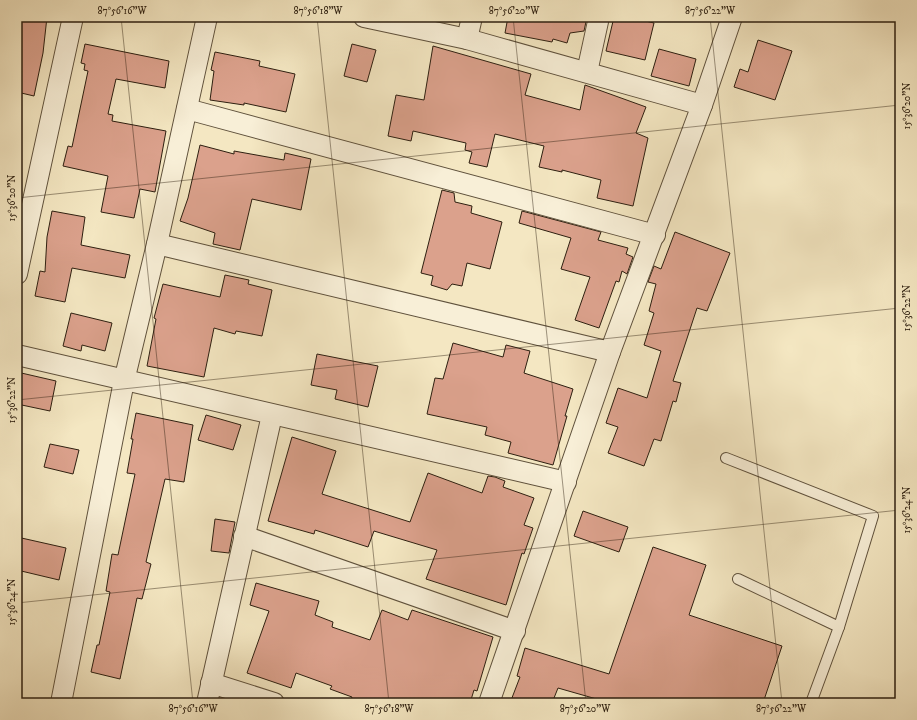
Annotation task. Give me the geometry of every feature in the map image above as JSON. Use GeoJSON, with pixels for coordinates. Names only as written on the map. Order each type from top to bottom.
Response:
{"type":"FeatureCollection","features":[{"type":"Feature","properties":{"kind":"street"},"geometry":{"type":"LineString","coordinates":[[17,274],[21,236],[73,17]]}},
{"type":"Feature","properties":{"kind":"street"},"geometry":{"type":"LineString","coordinates":[[61,703],[124,381],[157,244],[207,17]]}},
{"type":"Feature","properties":{"kind":"street"},"geometry":{"type":"LineString","coordinates":[[364,17],[468,39],[702,105]]}},
{"type":"Feature","properties":{"kind":"street"},"geometry":{"type":"LineString","coordinates":[[468,39],[472,17]]}},
{"type":"Feature","properties":{"kind":"street"},"geometry":{"type":"LineString","coordinates":[[587,72],[600,17]]}},
{"type":"Feature","properties":{"kind":"street"},"geometry":{"type":"LineString","coordinates":[[489,703],[610,352],[655,235],[732,17]]}},
{"type":"Feature","properties":{"kind":"street"},"geometry":{"type":"LineString","coordinates":[[187,109],[655,235]]}},
{"type":"Feature","properties":{"kind":"street"},"geometry":{"type":"LineString","coordinates":[[157,244],[610,352]]}},
{"type":"Feature","properties":{"kind":"street"},"geometry":{"type":"LineString","coordinates":[[17,355],[124,381],[566,482]]}},
{"type":"Feature","properties":{"kind":"street"},"geometry":{"type":"LineString","coordinates":[[207,703],[272,415]]}},
{"type":"Feature","properties":{"kind":"street"},"geometry":{"type":"LineString","coordinates":[[244,536],[515,631]]}},
{"type":"Feature","properties":{"kind":"street"},"geometry":{"type":"LineString","coordinates":[[211,683],[274,703]]}},
{"type":"Feature","properties":{"kind":"lane"},"geometry":{"type":"LineString","coordinates":[[726,458],[873,516],[839,627],[811,703]]}},
{"type":"Feature","properties":{"kind":"lane"},"geometry":{"type":"LineString","coordinates":[[738,579],[839,627]]}},
{"type":"Feature","properties":{"kind":"building"},"geometry":{"type":"Polygon","coordinates":[[[17,17],[47,17],[43,53],[34,96],[17,92],[17,17]]]}},
{"type":"Feature","properties":{"kind":"building"},"geometry":{"type":"Polygon","coordinates":[[[508,17],[587,17],[584,31],[570,33],[567,43],[553,39],[552,42],[505,33],[508,17]]]}},
{"type":"Feature","properties":{"kind":"building"},"geometry":{"type":"Polygon","coordinates":[[[614,17],[629,17],[654,23],[645,60],[606,51],[614,17]]]}},
{"type":"Feature","properties":{"kind":"building"},"geometry":{"type":"Polygon","coordinates":[[[758,40],[792,51],[775,100],[734,87],[740,69],[748,72],[758,40]]]}},
{"type":"Feature","properties":{"kind":"building"},"geometry":{"type":"Polygon","coordinates":[[[85,44],[169,61],[165,88],[116,79],[108,114],[113,115],[112,121],[166,131],[155,192],[140,189],[134,218],[101,212],[108,176],[63,166],[68,146],[72,147],[88,71],[84,70],[85,64],[81,63],[85,44]]]}},
{"type":"Feature","properties":{"kind":"building"},"geometry":{"type":"Polygon","coordinates":[[[352,44],[376,50],[367,82],[344,76],[352,44]]]}},
{"type":"Feature","properties":{"kind":"building"},"geometry":{"type":"Polygon","coordinates":[[[433,46],[531,74],[525,95],[580,110],[585,85],[646,107],[636,133],[648,138],[633,206],[597,198],[601,180],[562,170],[562,172],[539,167],[544,146],[495,134],[487,167],[469,163],[472,152],[465,150],[466,143],[413,131],[411,141],[388,136],[396,95],[424,100],[433,46]]]}},
{"type":"Feature","properties":{"kind":"building"},"geometry":{"type":"Polygon","coordinates":[[[659,49],[696,59],[689,86],[651,76],[659,49]]]}},
{"type":"Feature","properties":{"kind":"building"},"geometry":{"type":"Polygon","coordinates":[[[215,52],[260,61],[259,66],[295,74],[286,112],[244,103],[244,105],[210,100],[214,71],[211,70],[215,52]]]}},
{"type":"Feature","properties":{"kind":"building"},"geometry":{"type":"Polygon","coordinates":[[[200,145],[234,154],[234,151],[284,160],[285,153],[311,159],[301,210],[252,199],[240,250],[213,244],[215,233],[180,221],[188,198],[200,145]]]}},
{"type":"Feature","properties":{"kind":"building"},"geometry":{"type":"Polygon","coordinates":[[[442,190],[454,193],[455,202],[472,206],[471,213],[502,222],[490,269],[467,263],[462,286],[452,284],[447,290],[431,285],[433,276],[421,273],[442,190]]]}},
{"type":"Feature","properties":{"kind":"building"},"geometry":{"type":"Polygon","coordinates":[[[52,211],[85,217],[81,245],[130,255],[125,278],[72,268],[65,302],[35,296],[40,271],[45,272],[47,237],[52,211]]]}},
{"type":"Feature","properties":{"kind":"building"},"geometry":{"type":"Polygon","coordinates":[[[522,211],[601,232],[598,240],[628,248],[626,254],[633,257],[627,274],[622,271],[619,282],[616,281],[599,328],[575,320],[590,277],[561,269],[571,238],[519,223],[522,211]]]}},
{"type":"Feature","properties":{"kind":"building"},"geometry":{"type":"Polygon","coordinates":[[[675,232],[730,253],[707,311],[697,308],[673,381],[681,383],[676,402],[673,401],[661,441],[654,439],[644,466],[608,453],[618,427],[606,423],[618,388],[647,398],[661,351],[644,345],[654,313],[649,311],[656,284],[648,282],[654,266],[661,269],[675,232]]]}},
{"type":"Feature","properties":{"kind":"building"},"geometry":{"type":"Polygon","coordinates":[[[225,275],[249,280],[248,284],[272,290],[262,336],[236,331],[235,334],[214,328],[204,377],[147,366],[156,319],[154,318],[163,284],[220,297],[225,275]]]}},
{"type":"Feature","properties":{"kind":"building"},"geometry":{"type":"Polygon","coordinates":[[[71,313],[112,323],[105,351],[82,345],[81,351],[63,346],[71,313]]]}},
{"type":"Feature","properties":{"kind":"building"},"geometry":{"type":"Polygon","coordinates":[[[453,343],[503,357],[506,345],[530,351],[524,373],[573,389],[553,465],[508,453],[511,442],[485,435],[487,427],[427,414],[435,378],[443,379],[453,343]]]}},
{"type":"Feature","properties":{"kind":"building"},"geometry":{"type":"Polygon","coordinates":[[[317,354],[378,366],[368,407],[335,399],[337,390],[311,385],[317,354]]]}},
{"type":"Feature","properties":{"kind":"building"},"geometry":{"type":"Polygon","coordinates":[[[17,372],[56,381],[50,411],[17,404],[17,372]]]}},
{"type":"Feature","properties":{"kind":"building"},"geometry":{"type":"Polygon","coordinates":[[[136,413],[193,425],[184,482],[165,479],[146,562],[151,564],[142,599],[137,598],[120,679],[91,672],[97,645],[99,645],[110,592],[106,591],[112,554],[118,555],[135,474],[127,473],[136,413]]]}},
{"type":"Feature","properties":{"kind":"building"},"geometry":{"type":"Polygon","coordinates":[[[206,415],[241,425],[233,450],[198,440],[206,415]]]}},
{"type":"Feature","properties":{"kind":"building"},"geometry":{"type":"Polygon","coordinates":[[[292,437],[336,451],[322,494],[410,522],[428,473],[482,493],[488,476],[495,477],[505,481],[503,487],[534,498],[524,525],[533,528],[524,554],[522,553],[506,605],[426,579],[437,550],[374,531],[368,547],[315,530],[314,534],[268,521],[292,437]]]}},
{"type":"Feature","properties":{"kind":"building"},"geometry":{"type":"Polygon","coordinates":[[[50,444],[79,450],[73,474],[44,467],[50,444]]]}},
{"type":"Feature","properties":{"kind":"building"},"geometry":{"type":"Polygon","coordinates":[[[583,511],[628,527],[619,552],[574,536],[583,511]]]}},
{"type":"Feature","properties":{"kind":"building"},"geometry":{"type":"Polygon","coordinates":[[[215,519],[235,522],[229,553],[211,551],[215,519]]]}},
{"type":"Feature","properties":{"kind":"building"},"geometry":{"type":"Polygon","coordinates":[[[17,537],[66,548],[59,580],[17,570],[17,537]]]}},
{"type":"Feature","properties":{"kind":"building"},"geometry":{"type":"Polygon","coordinates":[[[653,547],[706,565],[689,615],[782,646],[763,703],[599,703],[600,700],[558,688],[552,703],[510,703],[520,677],[517,676],[525,648],[609,674],[653,547]]]}},
{"type":"Feature","properties":{"kind":"building"},"geometry":{"type":"Polygon","coordinates":[[[256,583],[319,601],[315,615],[333,622],[332,627],[370,640],[382,610],[408,620],[412,610],[493,637],[477,691],[474,690],[470,703],[350,703],[352,697],[330,689],[332,686],[296,673],[291,688],[247,673],[269,611],[250,605],[256,583]]]}}]}
